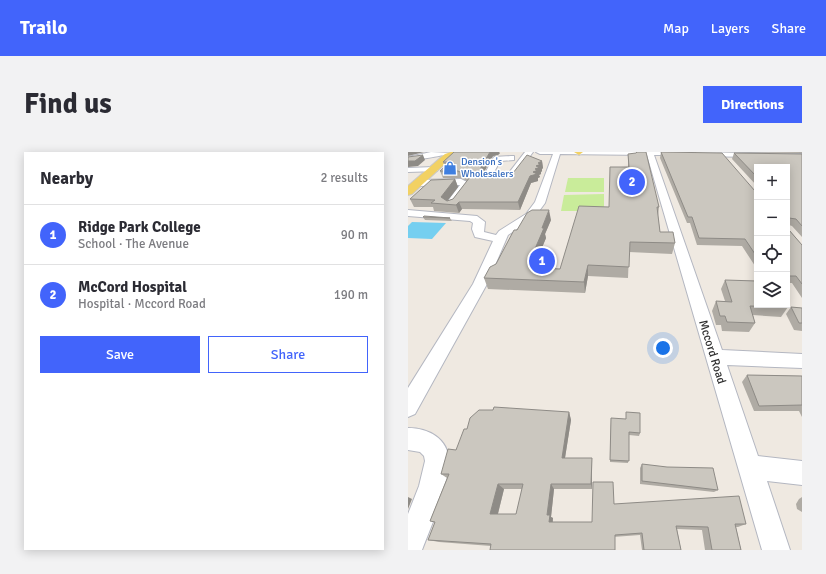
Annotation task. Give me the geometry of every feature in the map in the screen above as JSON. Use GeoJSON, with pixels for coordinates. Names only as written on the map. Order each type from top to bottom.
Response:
{"type":"FeatureCollection","features":[{"type":"Feature","properties":{"kind":"main road"},"geometry":{"type":"LineString","coordinates":[[408,192],[437,170],[447,155],[463,153]]}},
{"type":"Feature","properties":{"kind":"street"},"geometry":{"type":"LineString","coordinates":[[511,158],[498,159],[492,167],[518,167],[530,152]]}},
{"type":"Feature","properties":{"kind":"street"},"geometry":{"type":"LineString","coordinates":[[513,185],[530,152]]}},
{"type":"Feature","properties":{"kind":"street"},"geometry":{"type":"LineString","coordinates":[[540,152],[578,152],[648,158]]}},
{"type":"Feature","properties":{"kind":"street"},"geometry":{"type":"LineString","coordinates":[[408,407],[480,284],[500,238],[507,229],[530,216],[540,203],[557,152]]}},
{"type":"Feature","properties":{"kind":"street"},"geometry":{"type":"LineString","coordinates":[[408,160],[437,153],[447,155]]}},
{"type":"Feature","properties":{"kind":"street"},"geometry":{"type":"LineString","coordinates":[[615,161],[622,158],[648,158],[672,154]]}},
{"type":"Feature","properties":{"kind":"street"},"geometry":{"type":"LineString","coordinates":[[694,154],[798,156],[802,162]]}},
{"type":"Feature","properties":{"kind":"street"},"geometry":{"type":"LineString","coordinates":[[726,154],[733,166]]}},
{"type":"Feature","properties":{"kind":"street","name":"Mccord Road"},"geometry":{"type":"LineString","coordinates":[[648,158],[776,550]]}},
{"type":"Feature","properties":{"kind":"street"},"geometry":{"type":"LineString","coordinates":[[408,170],[437,170],[437,176],[458,176]]}},
{"type":"Feature","properties":{"kind":"street"},"geometry":{"type":"LineString","coordinates":[[419,183],[461,182],[466,184],[451,204]]}},
{"type":"Feature","properties":{"kind":"street"},"geometry":{"type":"LineString","coordinates":[[408,213],[473,218],[478,222],[479,235],[500,238]]}},
{"type":"Feature","properties":{"kind":"street"},"geometry":{"type":"LineString","coordinates":[[714,357],[802,361]]}},
{"type":"Feature","properties":{"kind":"street"},"geometry":{"type":"LineString","coordinates":[[408,439],[417,439],[430,444],[437,455],[436,472],[408,549]]}},
{"type":"Feature","properties":{"kind":"street"},"geometry":{"type":"LineString","coordinates":[[750,467],[802,473]]}},
{"type":"Feature","properties":{"kind":"green space"},"geometry":{"type":"Polygon","coordinates":[[[568,178],[604,178],[604,192],[565,192],[568,178]]]}},
{"type":"Feature","properties":{"kind":"green space"},"geometry":{"type":"Polygon","coordinates":[[[604,194],[604,211],[561,211],[564,195],[604,194]]]}},
{"type":"Feature","properties":{"kind":"water"},"geometry":{"type":"Polygon","coordinates":[[[412,222],[446,223],[432,239],[408,238],[408,226],[412,222]]]}},
{"type":"Feature","properties":{"kind":"building"},"geometry":{"type":"Polygon","coordinates":[[[454,152],[490,152],[481,167],[481,169],[489,174],[513,173],[527,155],[542,161],[538,163],[541,164],[536,166],[540,167],[535,169],[538,170],[533,172],[537,174],[530,176],[518,202],[459,202],[456,205],[431,203],[435,200],[410,199],[431,180],[455,179],[441,197],[447,201],[453,199],[470,177],[458,171],[440,171],[450,162],[443,162],[454,152]]]}},
{"type":"Feature","properties":{"kind":"building"},"geometry":{"type":"Polygon","coordinates":[[[646,152],[659,207],[657,207],[660,232],[673,232],[675,243],[630,242],[629,267],[588,265],[584,282],[484,278],[490,267],[496,264],[514,230],[517,230],[527,213],[532,210],[549,210],[542,228],[544,228],[528,265],[534,266],[533,268],[560,269],[579,206],[609,207],[610,167],[629,167],[628,154],[646,152]]]}},
{"type":"Feature","properties":{"kind":"building"},"geometry":{"type":"Polygon","coordinates":[[[661,152],[722,153],[754,190],[754,252],[745,239],[699,238],[692,217],[688,217],[661,152]]]}},
{"type":"Feature","properties":{"kind":"building"},"geometry":{"type":"Polygon","coordinates":[[[734,153],[802,154],[802,226],[796,219],[790,218],[790,164],[754,164],[754,174],[734,153]]]}},
{"type":"Feature","properties":{"kind":"building"},"geometry":{"type":"Polygon","coordinates":[[[423,155],[415,161],[408,161],[408,157],[423,155]]]}},
{"type":"Feature","properties":{"kind":"building"},"geometry":{"type":"Polygon","coordinates":[[[424,216],[450,218],[423,217],[424,216]]]}},
{"type":"Feature","properties":{"kind":"building"},"geometry":{"type":"Polygon","coordinates":[[[790,231],[802,245],[802,284],[796,276],[790,276],[790,231]]]}},
{"type":"Feature","properties":{"kind":"building"},"geometry":{"type":"Polygon","coordinates":[[[725,280],[754,281],[754,306],[750,306],[755,323],[727,322],[725,316],[720,316],[716,301],[732,302],[725,280]]]}},
{"type":"Feature","properties":{"kind":"building"},"geometry":{"type":"Polygon","coordinates":[[[791,307],[802,308],[802,323],[799,323],[791,307]]]}},
{"type":"Feature","properties":{"kind":"building"},"geometry":{"type":"Polygon","coordinates":[[[747,375],[802,376],[802,405],[759,406],[747,375]]]}},
{"type":"Feature","properties":{"kind":"building"},"geometry":{"type":"Polygon","coordinates":[[[494,407],[569,412],[562,458],[592,458],[591,484],[551,484],[547,515],[550,515],[549,522],[592,522],[593,482],[613,482],[614,504],[739,496],[746,524],[735,524],[741,550],[712,550],[708,527],[676,526],[681,550],[644,550],[642,533],[615,535],[615,550],[490,550],[491,544],[428,540],[435,522],[430,521],[449,474],[441,474],[448,449],[456,450],[464,429],[467,429],[470,418],[479,410],[493,410],[494,407]],[[498,484],[490,514],[516,514],[523,484],[498,484]]]}},
{"type":"Feature","properties":{"kind":"building"},"geometry":{"type":"Polygon","coordinates":[[[626,412],[640,413],[640,433],[629,432],[629,461],[610,460],[611,418],[626,419],[626,412]]]}},
{"type":"Feature","properties":{"kind":"building"},"geometry":{"type":"Polygon","coordinates":[[[642,464],[667,467],[713,468],[718,490],[642,481],[642,464]]]}},
{"type":"Feature","properties":{"kind":"place","name":"Dension's Wholesalers"},"geometry":{"type":"Point","coordinates":[450,168]}},
{"type":"Feature","properties":{"kind":"place","name":"McCord Hospital"},"geometry":{"type":"Point","coordinates":[632,182]}},
{"type":"Feature","properties":{"kind":"place","name":"Ridge Park College"},"geometry":{"type":"Point","coordinates":[542,261]}}]}
